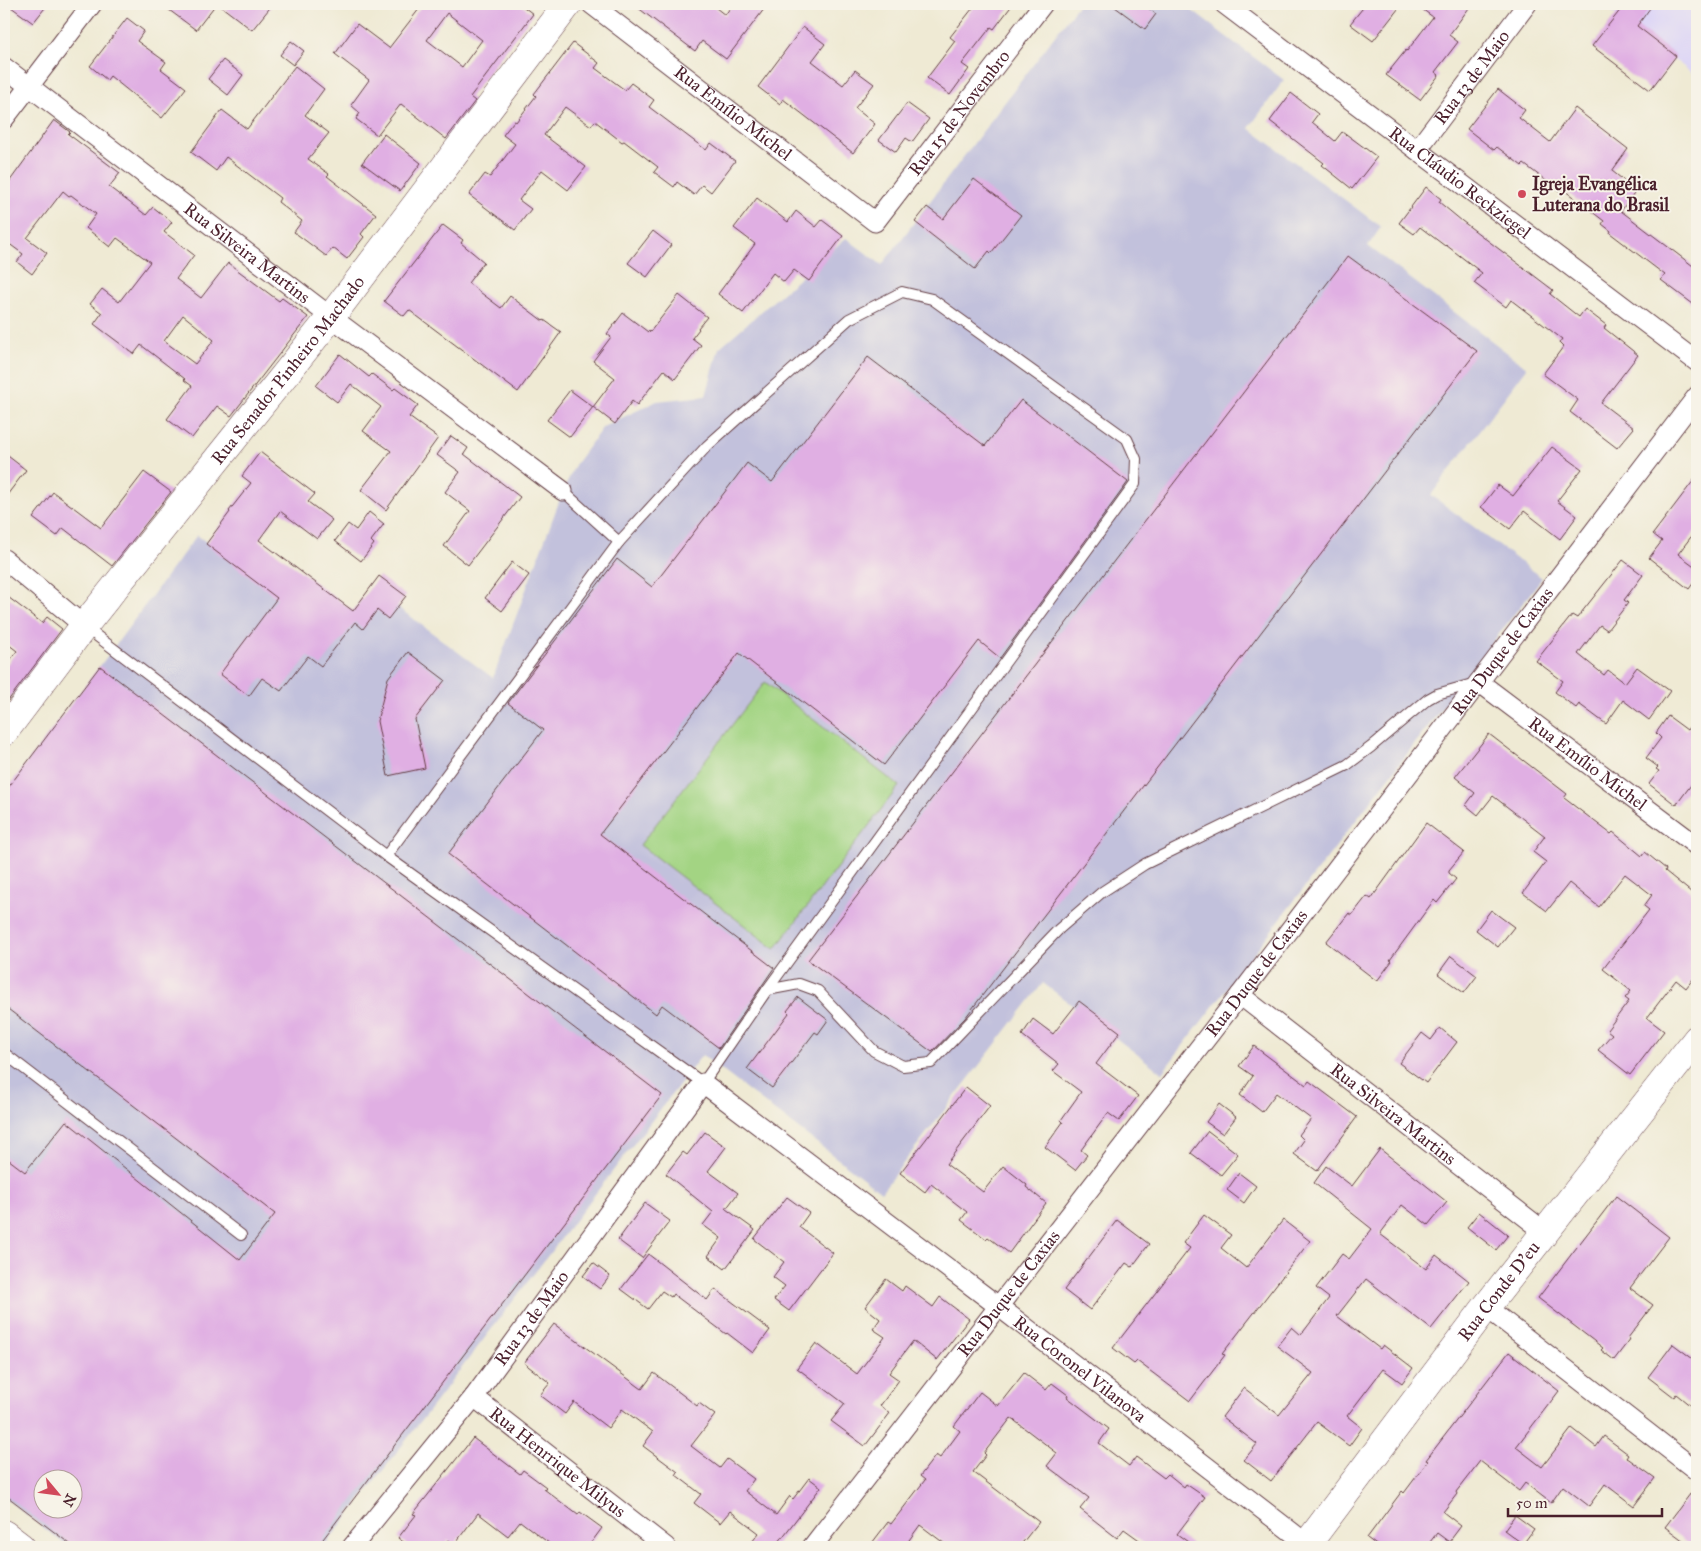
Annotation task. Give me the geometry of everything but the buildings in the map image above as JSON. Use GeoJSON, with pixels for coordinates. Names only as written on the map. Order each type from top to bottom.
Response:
{"type":"FeatureCollection","features":[{"type":"Feature","properties":{"kind":"street"},"geometry":{"type":"LineString","coordinates":[[4,119],[92,4]]}},
{"type":"Feature","properties":{"kind":"street","name":"Rua Senador Pinheiro Machado"},"geometry":{"type":"LineString","coordinates":[[4,732],[84,626],[331,317],[568,4]]}},
{"type":"Feature","properties":{"kind":"street","name":"Rua Emílio Michel"},"geometry":{"type":"LineString","coordinates":[[591,4],[875,222]]}},
{"type":"Feature","properties":{"kind":"street","name":"Rua 15 de Novembro"},"geometry":{"type":"LineString","coordinates":[[875,222],[1043,4]]}},
{"type":"Feature","properties":{"kind":"street","name":"Rua Cláudio Reckziegel"},"geometry":{"type":"LineString","coordinates":[[1224,4],[1697,362]]}},
{"type":"Feature","properties":{"kind":"street","name":"Rua 13 de Maio"},"geometry":{"type":"LineString","coordinates":[[1417,150],[1527,4]]}},
{"type":"Feature","properties":{"kind":"street","name":"Rua Silveira Martins"},"geometry":{"type":"LineString","coordinates":[[4,67],[331,317],[563,491]]}},
{"type":"Feature","properties":{"kind":"street","name":"Rua Duque de Caxias"},"geometry":{"type":"LineString","coordinates":[[812,1547],[1240,995],[1697,396]]}},
{"type":"Feature","properties":{"kind":"street"},"geometry":{"type":"LineString","coordinates":[[4,559],[84,626]]}},
{"type":"Feature","properties":{"kind":"street","name":"Rua Emílio Michel"},"geometry":{"type":"LineString","coordinates":[[1479,682],[1697,846]]}},
{"type":"Feature","properties":{"kind":"street","name":"Rua Silveira Martins"},"geometry":{"type":"LineString","coordinates":[[1240,995],[1546,1232]]}},
{"type":"Feature","properties":{"kind":"street","name":"Rua Conde D'eu"},"geometry":{"type":"LineString","coordinates":[[1308,1546],[1486,1307],[1697,1039]]}},
{"type":"Feature","properties":{"kind":"street","name":"Rua 13 de Maio"},"geometry":{"type":"LineString","coordinates":[[352,1547],[474,1397],[703,1083]]}},
{"type":"Feature","properties":{"kind":"street","name":"Rua Coronel Vilanova"},"geometry":{"type":"LineString","coordinates":[[703,1083],[998,1306],[1308,1546]]}},
{"type":"Feature","properties":{"kind":"street"},"geometry":{"type":"LineString","coordinates":[[1486,1307],[1697,1471]]}},
{"type":"Feature","properties":{"kind":"street","name":"Rua Henrrique Milyus"},"geometry":{"type":"LineString","coordinates":[[474,1397],[666,1547]]}},
{"type":"Feature","properties":{"kind":"street"},"geometry":{"type":"LineString","coordinates":[[4,1534],[21,1547]]}},
{"type":"Feature","properties":{"kind":"lane"},"geometry":{"type":"LineString","coordinates":[[84,626],[386,856],[703,1083],[767,990],[1135,484],[1136,459],[1127,439],[932,298],[902,292],[849,319],[708,446],[619,542],[386,856]]}},
{"type":"Feature","properties":{"kind":"lane"},"geometry":{"type":"LineString","coordinates":[[563,491],[619,542]]}},
{"type":"Feature","properties":{"kind":"lane"},"geometry":{"type":"LineString","coordinates":[[767,990],[799,984],[818,991],[874,1051],[903,1066],[931,1063],[1059,929],[1102,892],[1145,864],[1347,765],[1428,699],[1437,694],[1479,682]]}},
{"type":"Feature","properties":{"kind":"lane"},"geometry":{"type":"LineString","coordinates":[[4,1053],[241,1235]]}},
{"type":"Feature","properties":{"kind":"shaded area"},"geometry":{"type":"Polygon","coordinates":[[[1079,4],[1183,4],[1284,80],[1249,128],[1381,227],[1368,246],[1527,368],[1431,495],[1542,578],[1162,1073],[1043,983],[881,1192],[702,1055],[324,1547],[68,1547],[4,1497],[4,793],[197,535],[331,641],[373,589],[493,678],[563,491],[575,465],[603,427],[657,401],[706,396],[719,348],[846,238],[882,265],[1079,4]]]}},
{"type":"Feature","properties":{"kind":"shaded area"},"geometry":{"type":"Polygon","coordinates":[[[1602,4],[1697,4],[1697,77],[1602,4]]]}},
{"type":"Feature","properties":{"kind":"green space"},"geometry":{"type":"Polygon","coordinates":[[[765,682],[899,786],[775,949],[640,845],[765,682]]]}},
{"type":"Feature","properties":{"kind":"place","name":"Igreja Evangélica Luterana do Brasil"},"geometry":{"type":"Point","coordinates":[1522,194]}}]}
